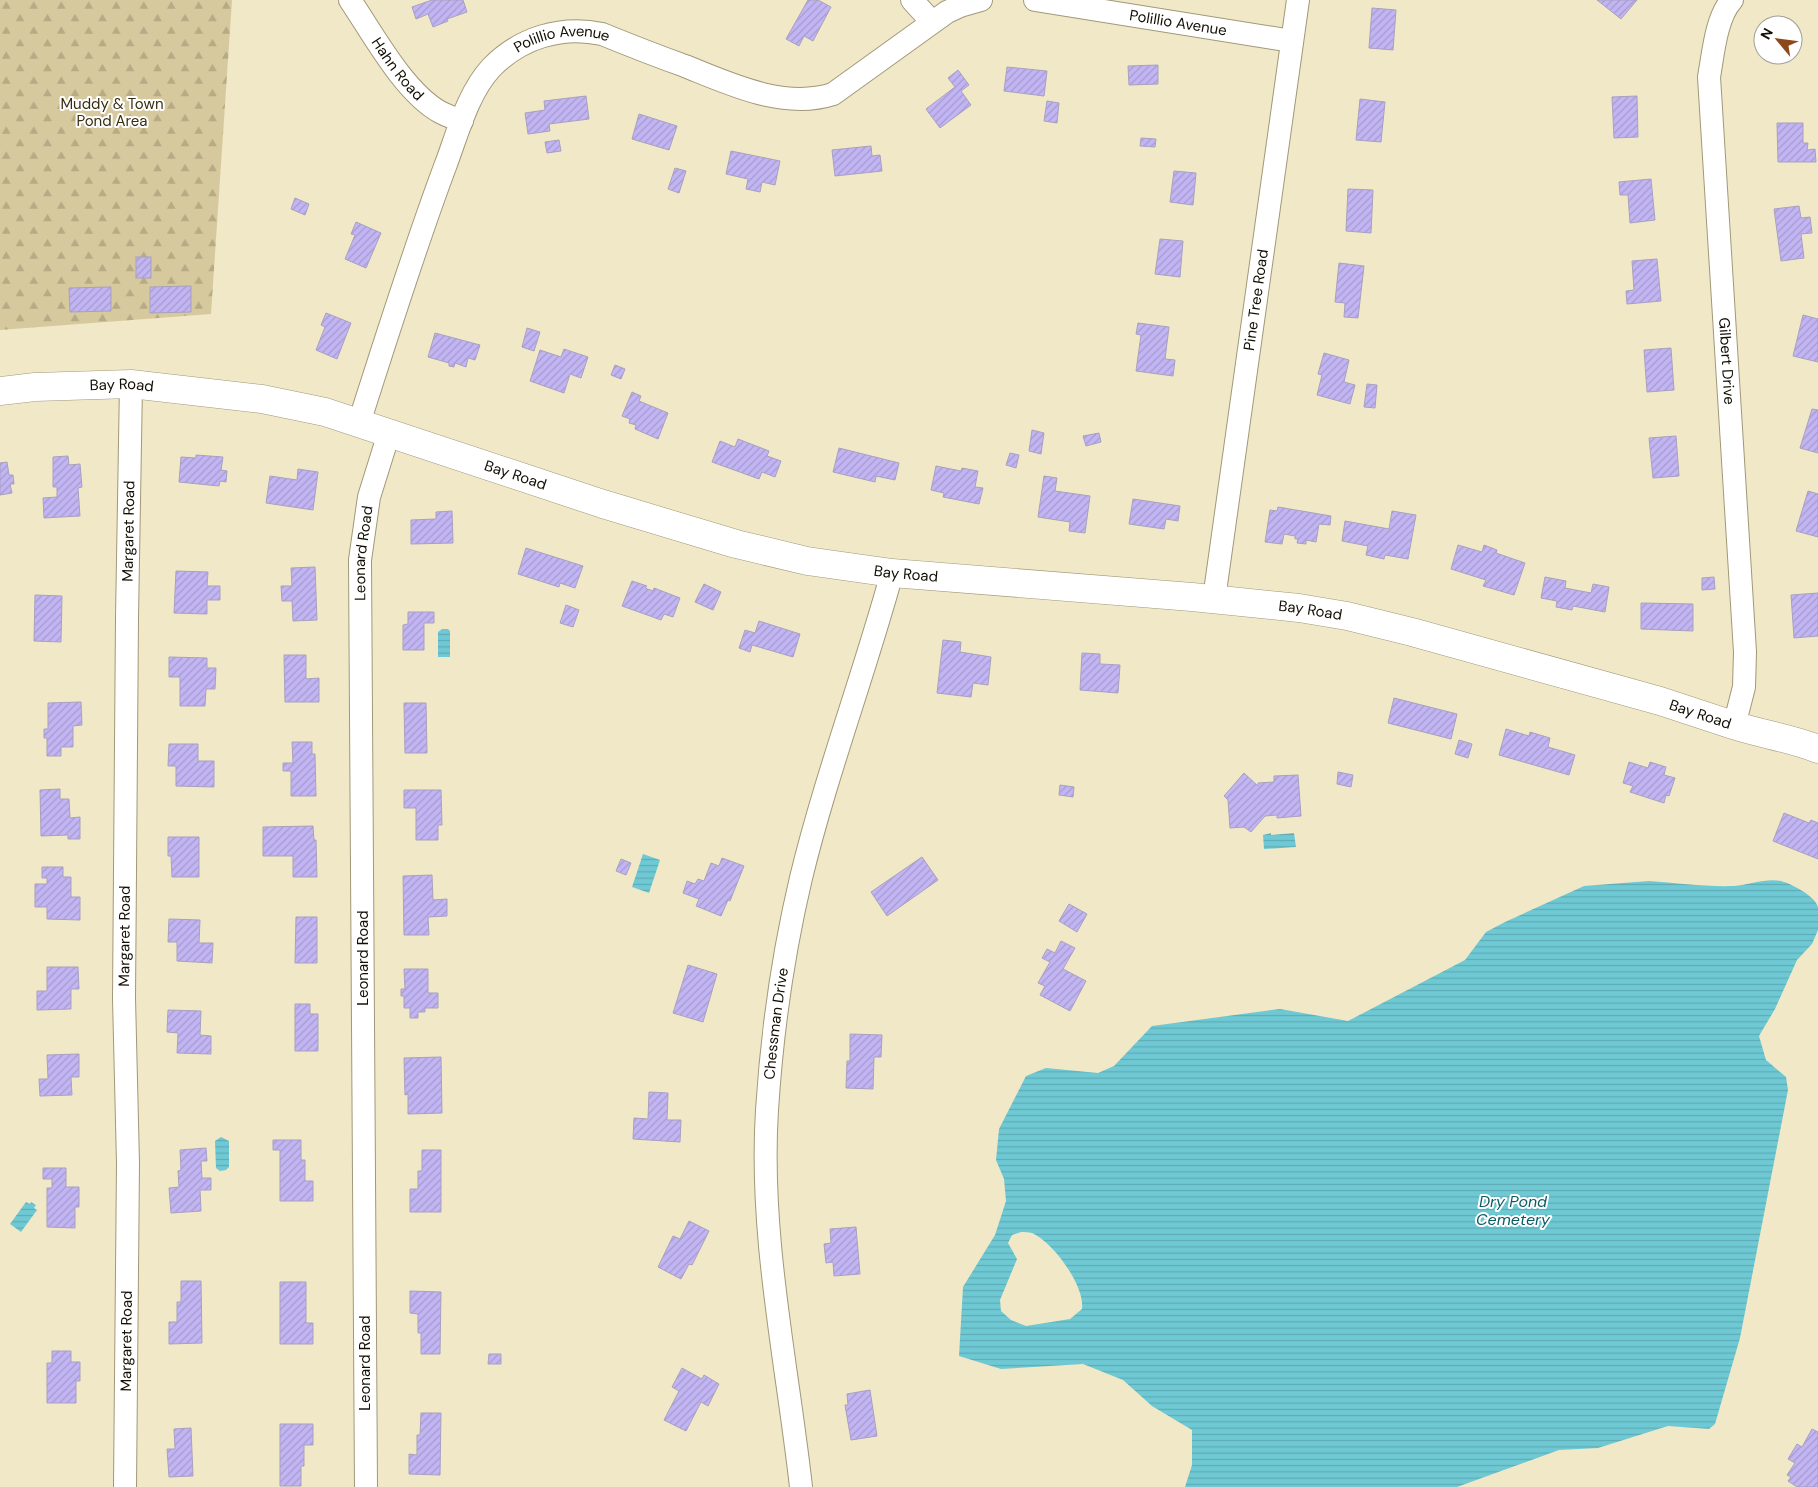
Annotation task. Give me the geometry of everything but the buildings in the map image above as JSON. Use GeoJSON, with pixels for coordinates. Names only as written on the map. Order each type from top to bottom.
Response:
{"type":"FeatureCollection","features":[{"type":"Feature","properties":{"kind":"main road","name":"Bay Road"},"geometry":{"type":"LineString","coordinates":[[0,391],[35,387],[131,384],[262,399],[325,412],[603,504],[736,544],[807,561],[892,573],[1214,599],[1299,608],[1412,632],[1683,708],[1734,726],[1769,734],[1818,749]]}},
{"type":"Feature","properties":{"kind":"street","name":"Hahn Road"},"geometry":{"type":"LineString","coordinates":[[350,0],[408,83],[420,97],[440,112],[462,121]]}},
{"type":"Feature","properties":{"kind":"street"},"geometry":{"type":"LineString","coordinates":[[912,0],[932,22]]}},
{"type":"Feature","properties":{"kind":"street","name":"Polillio Avenue"},"geometry":{"type":"LineString","coordinates":[[359,423],[423,228],[462,121],[479,85],[490,70],[520,44],[557,32],[589,31],[602,34],[736,86],[777,96],[808,100],[833,94],[932,22],[960,6],[980,0]]}},
{"type":"Feature","properties":{"kind":"street","name":"Polillio Avenue"},"geometry":{"type":"LineString","coordinates":[[1035,0],[1292,41]]}},
{"type":"Feature","properties":{"kind":"street","name":"Pine Tree Road"},"geometry":{"type":"LineString","coordinates":[[1214,599],[1298,0]]}},
{"type":"Feature","properties":{"kind":"street","name":"Gilbert Drive"},"geometry":{"type":"LineString","coordinates":[[1732,0],[1727,6],[1719,26],[1709,77],[1745,652],[1744,687],[1734,726]]}},
{"type":"Feature","properties":{"kind":"street","name":"Margaret Road"},"geometry":{"type":"LineString","coordinates":[[125,1487],[128,1163],[124,958],[126,618],[131,384]]}},
{"type":"Feature","properties":{"kind":"street","name":"Leonard Road"},"geometry":{"type":"LineString","coordinates":[[366,1487],[360,560],[369,497],[389,433]]}},
{"type":"Feature","properties":{"kind":"street","name":"Chessman Drive"},"geometry":{"type":"LineString","coordinates":[[801,1487],[772,1267],[766,1179],[766,1112],[773,1034],[785,953],[801,878],[844,727],[892,573]]}},
{"type":"Feature","properties":{"kind":"green space","name":"Muddy & Town Pond Area"},"geometry":{"type":"Polygon","coordinates":[[[0,0],[232,0],[211,314],[0,330],[0,0]]]}},
{"type":"Feature","properties":{"kind":"water"},"geometry":{"type":"Polygon","coordinates":[[[442,629],[450,631],[450,657],[438,657],[438,632],[442,629]]]}},
{"type":"Feature","properties":{"kind":"water"},"geometry":{"type":"Polygon","coordinates":[[[1271,833],[1271,835],[1294,833],[1296,847],[1264,849],[1263,835],[1271,833]]]}},
{"type":"Feature","properties":{"kind":"water"},"geometry":{"type":"Polygon","coordinates":[[[643,854],[660,860],[649,893],[632,887],[643,854]]]}},
{"type":"Feature","properties":{"kind":"water","name":"Dry Pond Cemetery"},"geometry":{"type":"Polygon","coordinates":[[[1775,880],[1802,891],[1818,907],[1818,930],[1812,944],[1797,960],[1775,1009],[1759,1036],[1766,1060],[1786,1077],[1788,1090],[1740,1338],[1715,1424],[1709,1429],[1668,1426],[1598,1448],[1559,1450],[1457,1487],[1185,1487],[1192,1465],[1192,1430],[1152,1406],[1123,1380],[1083,1364],[1001,1369],[959,1356],[963,1287],[995,1235],[1006,1201],[1004,1179],[996,1160],[999,1129],[1026,1076],[1046,1068],[1098,1073],[1114,1066],[1152,1026],[1280,1009],[1348,1021],[1465,960],[1486,932],[1584,886],[1649,881],[1734,886],[1775,880]],[[1022,1232],[1012,1235],[1008,1243],[1017,1259],[1000,1300],[1001,1311],[1011,1320],[1026,1326],[1070,1319],[1082,1309],[1079,1289],[1073,1277],[1058,1255],[1041,1238],[1032,1233],[1022,1232]]]}},
{"type":"Feature","properties":{"kind":"water"},"geometry":{"type":"Polygon","coordinates":[[[221,1137],[229,1141],[229,1167],[226,1170],[220,1171],[216,1168],[215,1141],[221,1137]]]}},
{"type":"Feature","properties":{"kind":"water"},"geometry":{"type":"Polygon","coordinates":[[[26,1202],[36,1205],[34,1208],[37,1210],[21,1232],[10,1224],[26,1202]]]}}]}
